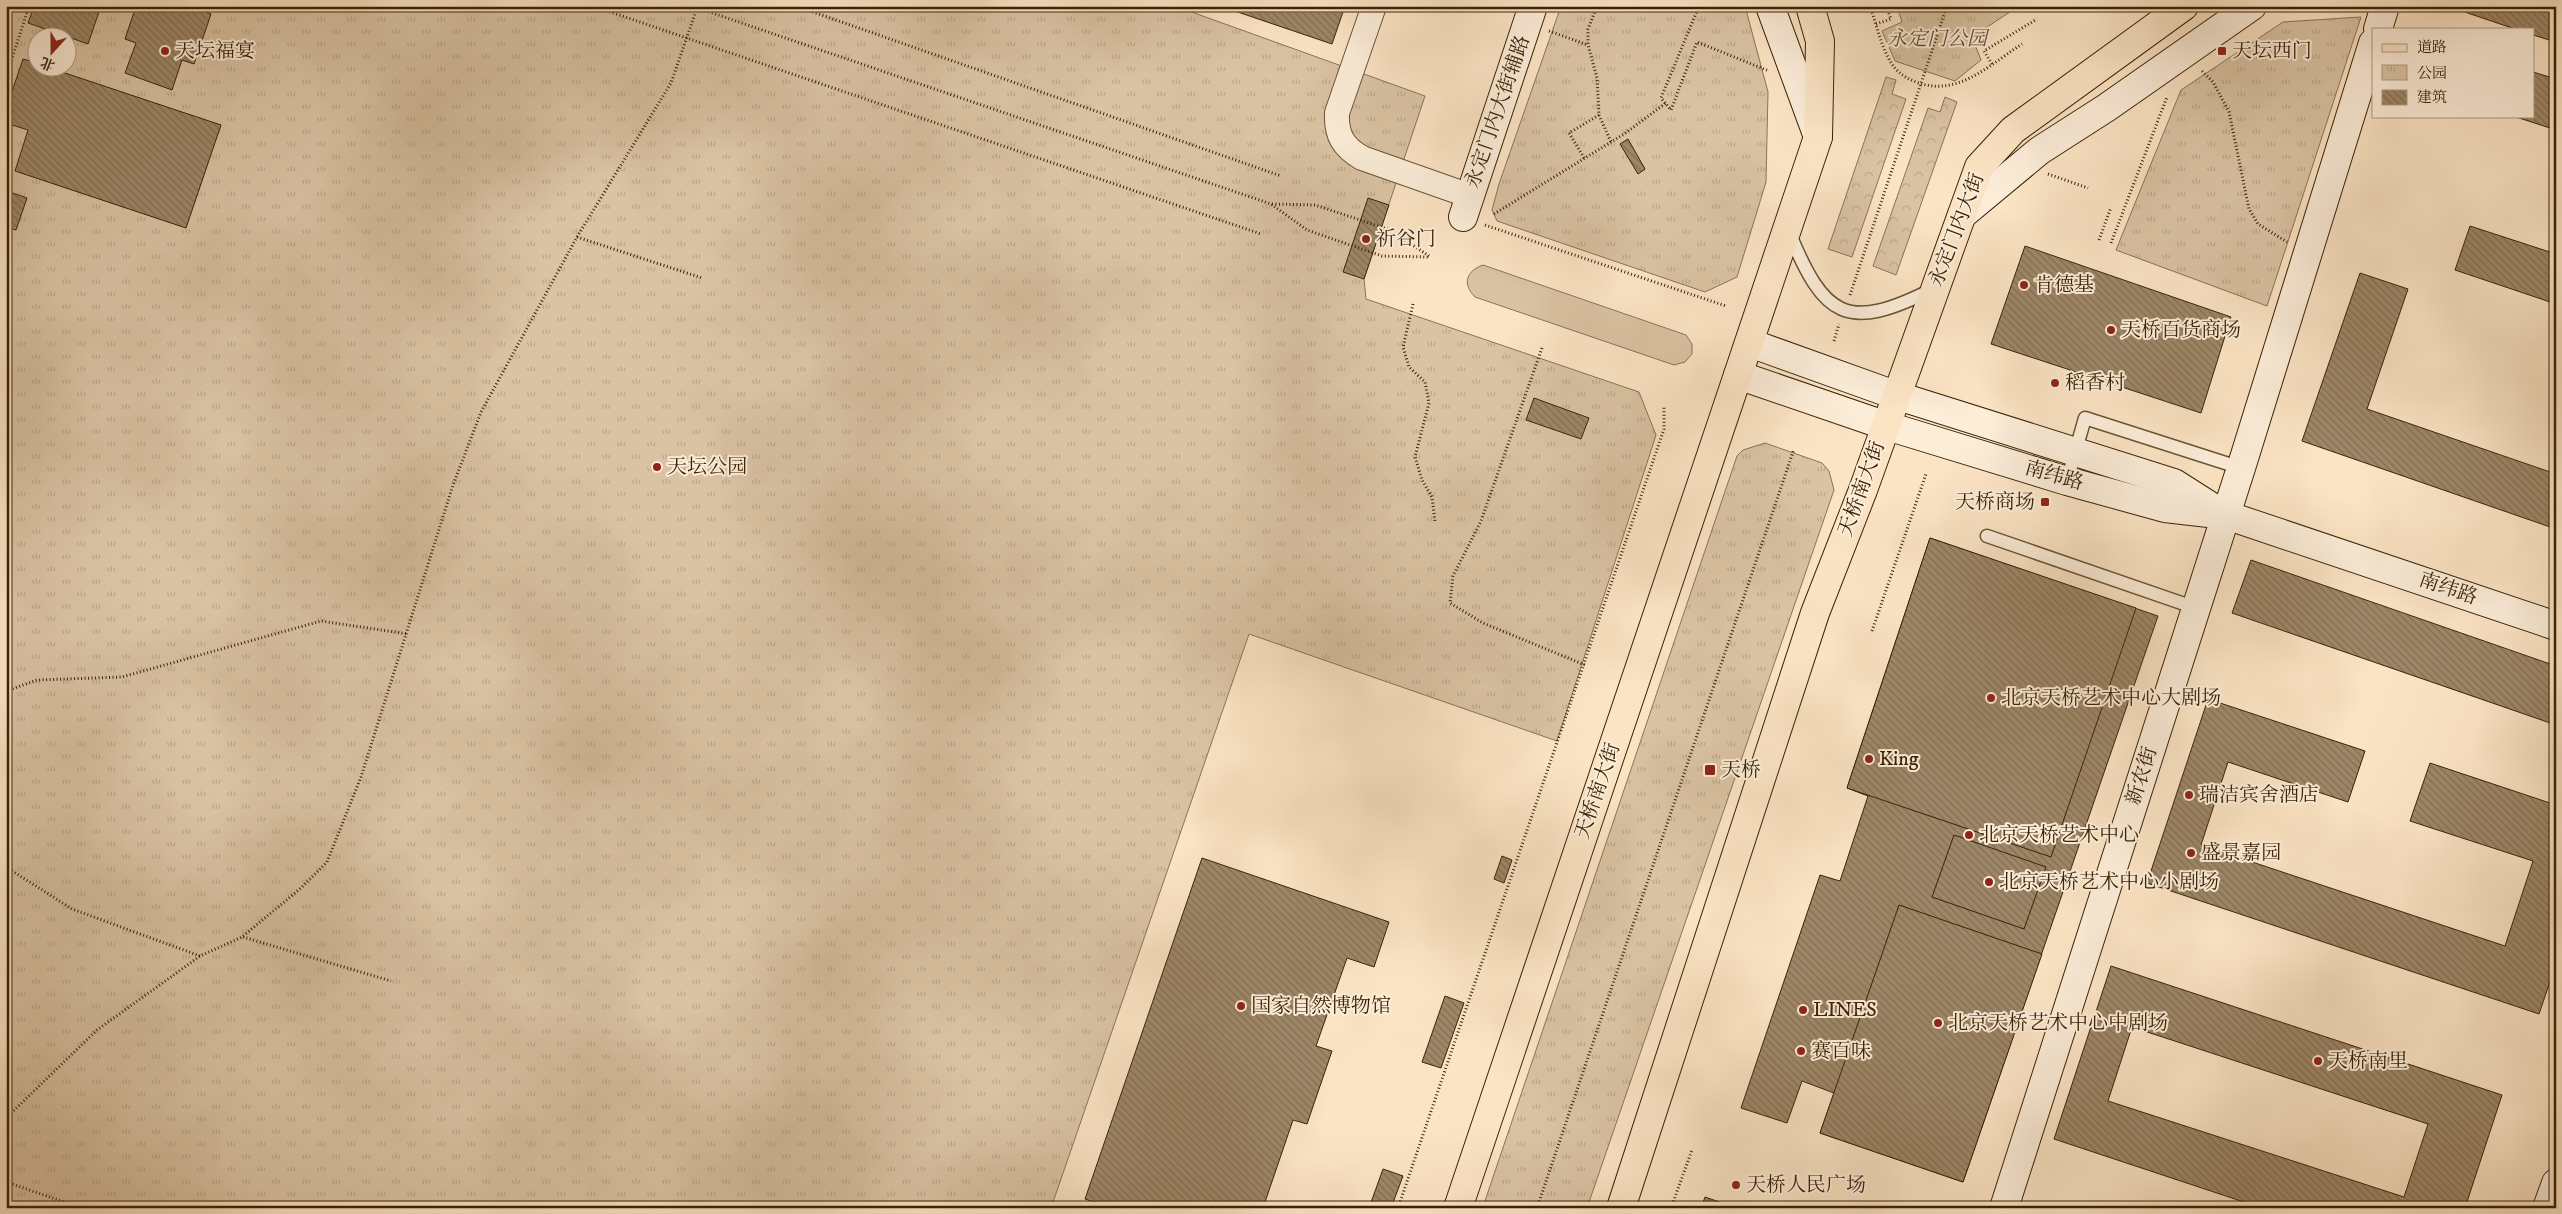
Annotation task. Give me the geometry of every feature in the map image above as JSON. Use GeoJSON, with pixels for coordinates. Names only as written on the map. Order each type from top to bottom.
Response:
{"type":"FeatureCollection","features":[{"type":"Feature","properties":{"kind":"main road"},"geometry":{"type":"LineString","coordinates":[[1738,375],[1818,137],[1820,41],[1810,6]]}},
{"type":"Feature","properties":{"kind":"main road","name":"永定门内大街"},"geometry":{"type":"LineString","coordinates":[[1884,425],[1979,167],[2013,130],[2184,6]]}},
{"type":"Feature","properties":{"kind":"main road","name":"天桥南大街"},"geometry":{"type":"LineString","coordinates":[[1458,1208],[1738,375]]}},
{"type":"Feature","properties":{"kind":"main road","name":"天桥南大街"},"geometry":{"type":"LineString","coordinates":[[1621,1208],[1816,613],[1884,425]]}},
{"type":"Feature","properties":{"kind":"street"},"geometry":{"type":"LineString","coordinates":[[1374,6],[1337,113],[1337,124],[1342,142],[1348,150],[1362,158],[1466,206]]}},
{"type":"Feature","properties":{"kind":"street","name":"永定门内大街辅路"},"geometry":{"type":"LineString","coordinates":[[1466,206],[1533,6]]}},
{"type":"Feature","properties":{"kind":"street"},"geometry":{"type":"LineString","coordinates":[[1770,6],[1796,82],[1818,137]]}},
{"type":"Feature","properties":{"kind":"street"},"geometry":{"type":"LineString","coordinates":[[1962,215],[2039,151],[2092,118],[2252,6]]}},
{"type":"Feature","properties":{"kind":"street"},"geometry":{"type":"LineString","coordinates":[[2378,28],[2385,6]]}},
{"type":"Feature","properties":{"kind":"street"},"geometry":{"type":"LineString","coordinates":[[2226,515],[2372,46]]}},
{"type":"Feature","properties":{"kind":"street","name":"南纬路"},"geometry":{"type":"LineString","coordinates":[[1750,343],[1896,395],[2174,484],[2226,515]]}},
{"type":"Feature","properties":{"kind":"street","name":"南纬路"},"geometry":{"type":"LineString","coordinates":[[1738,375],[1884,425],[2067,480],[2165,508],[2226,515],[2556,626]]}},
{"type":"Feature","properties":{"kind":"street","name":"新农街"},"geometry":{"type":"LineString","coordinates":[[2004,1208],[2226,515]]}},
{"type":"Feature","properties":{"kind":"street"},"geometry":{"type":"LineString","coordinates":[[2547,1208],[2556,1183]]}},
{"type":"Feature","properties":{"kind":"lane"},"geometry":{"type":"LineString","coordinates":[[1788,230],[1806,272],[1820,293],[1832,305],[1844,311],[1860,313],[1905,303],[1935,288]]}},
{"type":"Feature","properties":{"kind":"lane"},"geometry":{"type":"LineString","coordinates":[[2067,480],[2084,418],[2241,468]]}},
{"type":"Feature","properties":{"kind":"lane"},"geometry":{"type":"LineString","coordinates":[[1986,536],[2196,608]]}},
{"type":"Feature","properties":{"kind":"path"},"geometry":{"type":"LineString","coordinates":[[6,77],[29,6]]}},
{"type":"Feature","properties":{"kind":"path"},"geometry":{"type":"LineString","coordinates":[[593,6],[1261,234]]}},
{"type":"Feature","properties":{"kind":"path"},"geometry":{"type":"LineString","coordinates":[[692,6],[1271,204],[1307,230],[1382,256],[1429,256],[1390,230],[1315,205],[1271,204]]}},
{"type":"Feature","properties":{"kind":"path"},"geometry":{"type":"LineString","coordinates":[[796,6],[1281,176]]}},
{"type":"Feature","properties":{"kind":"path"},"geometry":{"type":"LineString","coordinates":[[1597,6],[1588,29],[1588,45],[1597,78],[1599,115],[1611,142]]}},
{"type":"Feature","properties":{"kind":"path"},"geometry":{"type":"LineString","coordinates":[[1699,6],[1661,98],[1671,110],[1697,42],[1796,82]]}},
{"type":"Feature","properties":{"kind":"path"},"geometry":{"type":"LineString","coordinates":[[1870,6],[1887,57],[1897,72],[1920,84],[1946,87],[1965,81],[2022,44]]}},
{"type":"Feature","properties":{"kind":"path"},"geometry":{"type":"LineString","coordinates":[[1876,24],[1891,19],[1886,6]]}},
{"type":"Feature","properties":{"kind":"path"},"geometry":{"type":"LineString","coordinates":[[1834,341],[1947,6]]}},
{"type":"Feature","properties":{"kind":"path"},"geometry":{"type":"LineString","coordinates":[[6,1118],[97,1030],[200,956],[242,937],[301,888],[327,862],[361,777],[386,694],[408,634],[453,486],[481,412],[577,237],[671,83],[697,8]]}},
{"type":"Feature","properties":{"kind":"path"},"geometry":{"type":"LineString","coordinates":[[1992,64],[1984,51],[2037,19]]}},
{"type":"Feature","properties":{"kind":"path"},"geometry":{"type":"LineString","coordinates":[[1545,30],[1588,45]]}},
{"type":"Feature","properties":{"kind":"path"},"geometry":{"type":"LineString","coordinates":[[2180,58],[2213,82],[2229,112],[2249,210],[2258,224],[2308,252]]}},
{"type":"Feature","properties":{"kind":"path"},"geometry":{"type":"LineString","coordinates":[[2111,244],[2167,97]]}},
{"type":"Feature","properties":{"kind":"path"},"geometry":{"type":"LineString","coordinates":[[1494,214],[1611,142],[1666,104]]}},
{"type":"Feature","properties":{"kind":"path"},"geometry":{"type":"LineString","coordinates":[[1584,158],[1569,133],[1599,115]]}},
{"type":"Feature","properties":{"kind":"path"},"geometry":{"type":"LineString","coordinates":[[2044,173],[2088,188]]}},
{"type":"Feature","properties":{"kind":"path"},"geometry":{"type":"LineString","coordinates":[[1466,206],[1726,306]]}},
{"type":"Feature","properties":{"kind":"path"},"geometry":{"type":"LineString","coordinates":[[2099,240],[2111,207]]}},
{"type":"Feature","properties":{"kind":"path"},"geometry":{"type":"LineString","coordinates":[[577,237],[702,278]]}},
{"type":"Feature","properties":{"kind":"path"},"geometry":{"type":"LineString","coordinates":[[1413,304],[1403,347],[1409,367],[1425,382],[1429,403],[1415,457],[1422,480],[1432,497],[1435,522]]}},
{"type":"Feature","properties":{"kind":"path"},"geometry":{"type":"LineString","coordinates":[[1542,348],[1482,522],[1453,576],[1450,603],[1483,624],[1585,665]]}},
{"type":"Feature","properties":{"kind":"path"},"geometry":{"type":"LineString","coordinates":[[1398,1208],[1585,665],[1664,429],[1664,407]]}},
{"type":"Feature","properties":{"kind":"path"},"geometry":{"type":"LineString","coordinates":[[1536,1208],[1794,449]]}},
{"type":"Feature","properties":{"kind":"path"},"geometry":{"type":"LineString","coordinates":[[1872,631],[1926,474]]}},
{"type":"Feature","properties":{"kind":"path"},"geometry":{"type":"LineString","coordinates":[[6,691],[37,680],[122,677],[321,620],[408,634]]}},
{"type":"Feature","properties":{"kind":"path"},"geometry":{"type":"LineString","coordinates":[[6,868],[72,910],[200,956]]}},
{"type":"Feature","properties":{"kind":"path"},"geometry":{"type":"LineString","coordinates":[[242,937],[391,981]]}},
{"type":"Feature","properties":{"kind":"path"},"geometry":{"type":"LineString","coordinates":[[1671,1208],[1692,1150]]}},
{"type":"Feature","properties":{"kind":"path"},"geometry":{"type":"LineString","coordinates":[[6,1182],[82,1208]]}},
{"type":"Feature","properties":{"kind":"green space","name":"天坛公园"},"geometry":{"type":"Polygon","coordinates":[[[6,6],[1175,6],[1425,96],[1364,279],[1366,299],[1639,392],[1656,435],[1557,741],[1249,634],[1051,1208],[6,1208],[6,6]]]}},
{"type":"Feature","properties":{"kind":"green space"},"geometry":{"type":"Polygon","coordinates":[[[1561,6],[1745,6],[1768,92],[1766,182],[1737,277],[1705,292],[1497,221],[1492,210],[1499,184],[1561,6]]]}},
{"type":"Feature","properties":{"kind":"green space","name":"永定门公园"},"geometry":{"type":"Polygon","coordinates":[[[1897,6],[2019,6],[1972,37],[1981,60],[1955,81],[1895,61],[1882,31],[1902,22],[1897,6]]]}},
{"type":"Feature","properties":{"kind":"green space"},"geometry":{"type":"Polygon","coordinates":[[[2361,17],[2267,306],[2116,250],[2181,90],[2283,22],[2361,17]]]}},
{"type":"Feature","properties":{"kind":"green space"},"geometry":{"type":"Polygon","coordinates":[[[1886,77],[1896,80],[1892,94],[1906,99],[1852,257],[1828,249],[1886,77]]]}},
{"type":"Feature","properties":{"kind":"green space"},"geometry":{"type":"Polygon","coordinates":[[[1945,97],[1957,102],[1896,275],[1873,266],[1928,108],[1940,112],[1945,97]]]}},
{"type":"Feature","properties":{"kind":"green space"},"geometry":{"type":"Polygon","coordinates":[[[1483,265],[1686,335],[1692,344],[1692,354],[1685,362],[1674,365],[1475,297],[1468,287],[1468,278],[1473,271],[1483,265]]]}},
{"type":"Feature","properties":{"kind":"green space"},"geometry":{"type":"Polygon","coordinates":[[[1765,443],[1822,463],[1829,471],[1834,490],[1587,1208],[1486,1208],[1485,1201],[1737,456],[1743,450],[1765,443]]]}},
{"type":"Feature","properties":{"kind":"building"},"geometry":{"type":"Polygon","coordinates":[[[34,6],[101,6],[88,44],[78,40],[78,28],[42,28],[28,23],[34,6]]]}},
{"type":"Feature","properties":{"kind":"building","name":"天坛福宴"},"geometry":{"type":"Polygon","coordinates":[[[136,6],[189,6],[211,14],[194,64],[182,60],[172,90],[125,73],[136,43],[125,39],[136,6]]]}},
{"type":"Feature","properties":{"kind":"building"},"geometry":{"type":"Polygon","coordinates":[[[1220,6],[1345,6],[1332,44],[1220,6]]]}},
{"type":"Feature","properties":{"kind":"building"},"geometry":{"type":"Polygon","coordinates":[[[2447,6],[2556,6],[2556,42],[2534,35],[2534,28],[2512,28],[2447,6]]]}},
{"type":"Feature","properties":{"kind":"building"},"geometry":{"type":"Polygon","coordinates":[[[23,59],[28,60],[28,78],[78,77],[221,125],[186,228],[15,171],[28,130],[6,123],[6,109],[23,59]]]}},
{"type":"Feature","properties":{"kind":"building"},"geometry":{"type":"Polygon","coordinates":[[[2534,72],[2556,79],[2556,130],[2519,118],[2534,118],[2534,72]]]}},
{"type":"Feature","properties":{"kind":"building"},"geometry":{"type":"Polygon","coordinates":[[[1628,139],[1645,169],[1638,174],[1620,144],[1628,139]]]}},
{"type":"Feature","properties":{"kind":"building"},"geometry":{"type":"Polygon","coordinates":[[[7,191],[27,198],[16,230],[6,227],[7,191]]]}},
{"type":"Feature","properties":{"kind":"building","name":"祈谷门"},"geometry":{"type":"Polygon","coordinates":[[[1368,198],[1389,205],[1364,279],[1343,272],[1368,198]]]}},
{"type":"Feature","properties":{"kind":"building"},"geometry":{"type":"Polygon","coordinates":[[[2470,226],[2556,254],[2556,304],[2455,270],[2470,226]]]}},
{"type":"Feature","properties":{"kind":"building","name":"天桥百货商场"},"geometry":{"type":"Polygon","coordinates":[[[2025,246],[2231,317],[2201,413],[1991,344],[2025,246]]]}},
{"type":"Feature","properties":{"kind":"building"},"geometry":{"type":"Polygon","coordinates":[[[2360,273],[2408,289],[2367,409],[2556,474],[2556,529],[2302,441],[2360,273]]]}},
{"type":"Feature","properties":{"kind":"building"},"geometry":{"type":"Polygon","coordinates":[[[1534,398],[1589,418],[1581,439],[1526,420],[1534,398]]]}},
{"type":"Feature","properties":{"kind":"building","name":"北京天桥艺术中心"},"geometry":{"type":"Polygon","coordinates":[[[1930,538],[2158,616],[1963,1182],[1820,1133],[1834,1093],[1802,1081],[1787,1123],[1741,1108],[1820,875],[1840,881],[1868,796],[1847,788],[1930,538]]]}},
{"type":"Feature","properties":{"kind":"building","name":"北京天桥艺术中心大剧场"},"geometry":{"type":"Polygon","coordinates":[[[1930,538],[2136,608],[2051,857],[1847,788],[1930,538]]]}},
{"type":"Feature","properties":{"kind":"building"},"geometry":{"type":"Polygon","coordinates":[[[2251,560],[2556,666],[2556,725],[2232,613],[2251,560]]]}},
{"type":"Feature","properties":{"kind":"building","name":"盛景嘉园"},"geometry":{"type":"Polygon","coordinates":[[[2208,699],[2365,751],[2348,802],[2228,762],[2201,845],[2505,946],[2533,861],[2410,821],[2430,763],[2556,805],[2556,964],[2539,1014],[2147,883],[2208,699]]]}},
{"type":"Feature","properties":{"kind":"building","name":"北京天桥艺术中心小剧场"},"geometry":{"type":"Polygon","coordinates":[[[1954,835],[2046,867],[2024,929],[1932,897],[1954,835]]]}},
{"type":"Feature","properties":{"kind":"building"},"geometry":{"type":"Polygon","coordinates":[[[1502,856],[1512,860],[1504,883],[1494,879],[1502,856]]]}},
{"type":"Feature","properties":{"kind":"building","name":"国家自然博物馆"},"geometry":{"type":"Polygon","coordinates":[[[1202,858],[1389,922],[1374,967],[1347,958],[1316,1046],[1332,1051],[1307,1124],[1293,1120],[1264,1205],[1272,1208],[1110,1208],[1085,1199],[1202,858]]]}},
{"type":"Feature","properties":{"kind":"building","name":"北京天桥艺术中心中剧场"},"geometry":{"type":"Polygon","coordinates":[[[1899,905],[2042,954],[1963,1182],[1820,1133],[1899,905]]]}},
{"type":"Feature","properties":{"kind":"building","name":"天桥南里"},"geometry":{"type":"Polygon","coordinates":[[[2111,966],[2502,1095],[2465,1208],[2262,1208],[2054,1139],[2111,966]],[[2132,1027],[2108,1101],[2404,1197],[2428,1124],[2132,1027]]]}},
{"type":"Feature","properties":{"kind":"building"},"geometry":{"type":"Polygon","coordinates":[[[1445,996],[1464,1003],[1441,1068],[1422,1062],[1445,996]]]}},
{"type":"Feature","properties":{"kind":"building"},"geometry":{"type":"Polygon","coordinates":[[[1383,1169],[1403,1176],[1391,1208],[1369,1208],[1383,1169]]]}},
{"type":"Feature","properties":{"kind":"building"},"geometry":{"type":"Polygon","coordinates":[[[1705,1197],[1737,1208],[1701,1208],[1705,1197]]]}},
{"type":"Feature","properties":{"kind":"place","name":"天坛福宴"},"geometry":{"type":"Point","coordinates":[165,51]}},
{"type":"Feature","properties":{"kind":"place","name":"天坛西门"},"geometry":{"type":"Point","coordinates":[2222,51]}},
{"type":"Feature","properties":{"kind":"place","name":"祈谷门"},"geometry":{"type":"Point","coordinates":[1366,239]}},
{"type":"Feature","properties":{"kind":"place","name":"肯德基"},"geometry":{"type":"Point","coordinates":[2024,285]}},
{"type":"Feature","properties":{"kind":"place","name":"天桥百货商场"},"geometry":{"type":"Point","coordinates":[2111,330]}},
{"type":"Feature","properties":{"kind":"place","name":"稻香村"},"geometry":{"type":"Point","coordinates":[2055,383]}},
{"type":"Feature","properties":{"kind":"place","name":"天坛公园"},"geometry":{"type":"Point","coordinates":[657,467]}},
{"type":"Feature","properties":{"kind":"place","name":"天桥商场"},"geometry":{"type":"Point","coordinates":[2045,502]}},
{"type":"Feature","properties":{"kind":"place","name":"北京天桥艺术中心大剧场"},"geometry":{"type":"Point","coordinates":[1991,698]}},
{"type":"Feature","properties":{"kind":"place","name":"King"},"geometry":{"type":"Point","coordinates":[1869,759]}},
{"type":"Feature","properties":{"kind":"place","name":"天桥"},"geometry":{"type":"Point","coordinates":[1710,770]}},
{"type":"Feature","properties":{"kind":"place","name":"瑞洁宾舍酒店"},"geometry":{"type":"Point","coordinates":[2189,795]}},
{"type":"Feature","properties":{"kind":"place","name":"北京天桥艺术中心"},"geometry":{"type":"Point","coordinates":[1969,835]}},
{"type":"Feature","properties":{"kind":"place","name":"盛景嘉园"},"geometry":{"type":"Point","coordinates":[2191,853]}},
{"type":"Feature","properties":{"kind":"place","name":"北京天桥艺术中心小剧场"},"geometry":{"type":"Point","coordinates":[1989,882]}},
{"type":"Feature","properties":{"kind":"place","name":"国家自然博物馆"},"geometry":{"type":"Point","coordinates":[1241,1006]}},
{"type":"Feature","properties":{"kind":"place","name":"LINES"},"geometry":{"type":"Point","coordinates":[1803,1010]}},
{"type":"Feature","properties":{"kind":"place","name":"北京天桥艺术中心中剧场"},"geometry":{"type":"Point","coordinates":[1938,1023]}},
{"type":"Feature","properties":{"kind":"place","name":"赛百味"},"geometry":{"type":"Point","coordinates":[1801,1051]}},
{"type":"Feature","properties":{"kind":"place","name":"天桥南里"},"geometry":{"type":"Point","coordinates":[2318,1061]}},
{"type":"Feature","properties":{"kind":"place","name":"天桥人民广场"},"geometry":{"type":"Point","coordinates":[1736,1185]}}]}
